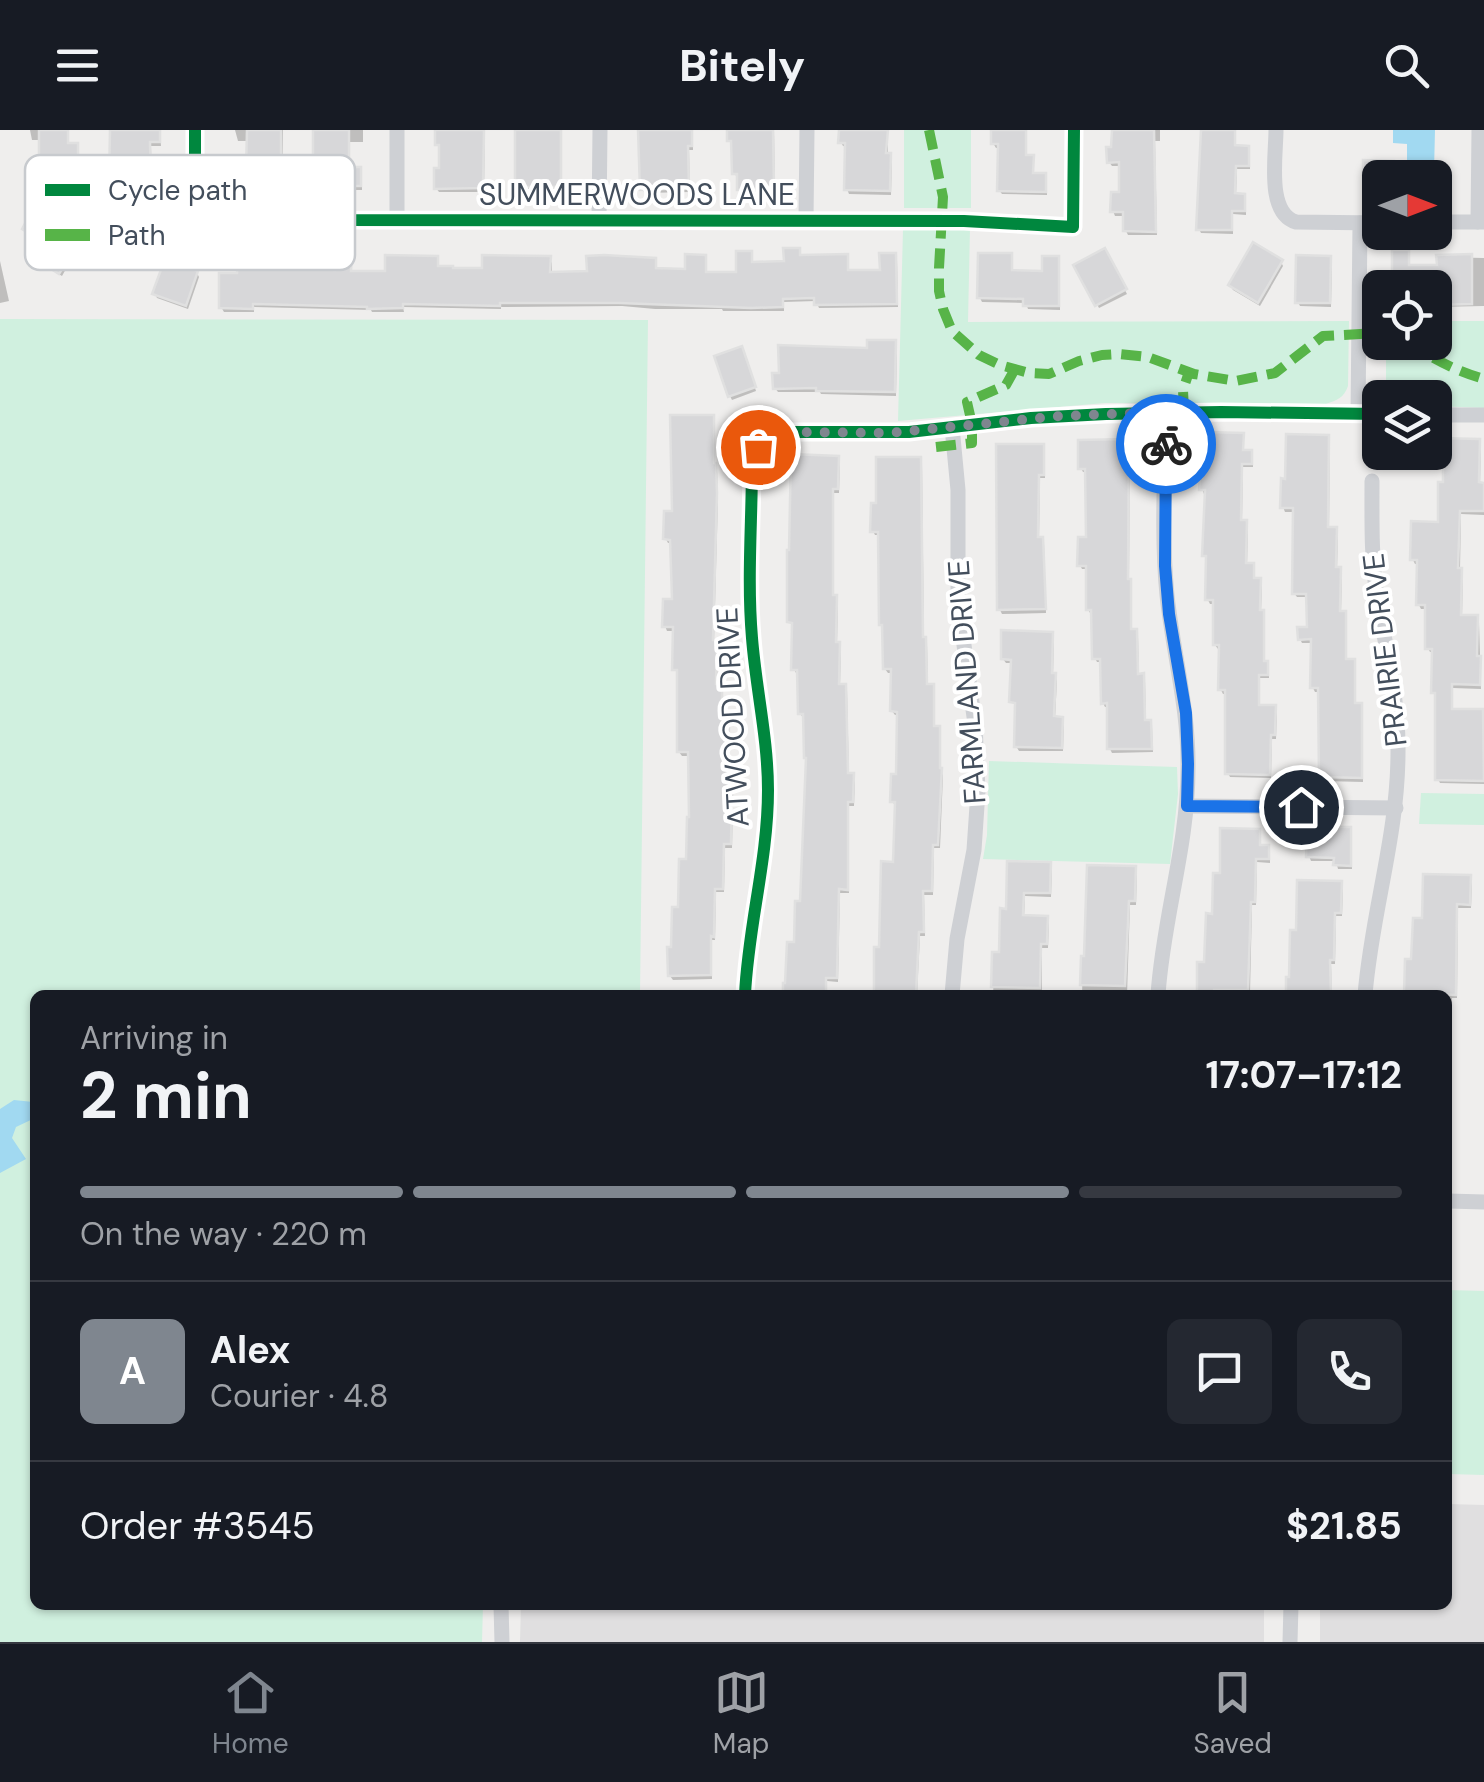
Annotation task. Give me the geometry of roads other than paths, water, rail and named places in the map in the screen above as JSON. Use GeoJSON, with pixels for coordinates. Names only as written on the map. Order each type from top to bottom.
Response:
{"type":"FeatureCollection","features":[{"type":"Feature","properties":{"kind":"street"},"geometry":{"type":"LineString","coordinates":[[396,220],[397,130]]}},
{"type":"Feature","properties":{"kind":"street"},"geometry":{"type":"LineString","coordinates":[[599,220],[600,130]]}},
{"type":"Feature","properties":{"kind":"street"},"geometry":{"type":"LineString","coordinates":[[806,220],[807,130]]}},
{"type":"Feature","properties":{"kind":"street","name":"SUMMERWOODS LANE"},"geometry":{"type":"LineString","coordinates":[[355,219],[987,221],[1073,227],[1074,130]]}},
{"type":"Feature","properties":{"kind":"street"},"geometry":{"type":"LineString","coordinates":[[1276,130],[1276,194],[1278,206],[1288,220],[1360,223],[1358,414]]}},
{"type":"Feature","properties":{"kind":"street"},"geometry":{"type":"LineString","coordinates":[[1452,222],[1481,222],[1479,130]]}},
{"type":"Feature","properties":{"kind":"street"},"geometry":{"type":"LineString","coordinates":[[1159,990],[1181,854],[1188,764],[1186,713],[1165,566],[1166,412]]}},
{"type":"Feature","properties":{"kind":"street"},"geometry":{"type":"LineString","coordinates":[[952,426],[1166,412],[1362,414]]}},
{"type":"Feature","properties":{"kind":"street"},"geometry":{"type":"LineString","coordinates":[[1452,415],[1484,415]]}},
{"type":"Feature","properties":{"kind":"street","name":"ATWOOD DRIVE"},"geometry":{"type":"LineString","coordinates":[[745,990],[767,822],[766,746],[750,608],[752,463],[765,439],[784,432],[890,433],[952,426]]}},
{"type":"Feature","properties":{"kind":"street","name":"FARMLAND DRIVE"},"geometry":{"type":"LineString","coordinates":[[952,426],[958,490],[958,602],[975,724],[978,791],[974,850],[957,939],[952,990]]}},
{"type":"Feature","properties":{"kind":"street","name":"PRAIRIE DRIVE"},"geometry":{"type":"LineString","coordinates":[[1366,990],[1371,940],[1389,858],[1398,759],[1390,660],[1375,578],[1372,481]]}},
{"type":"Feature","properties":{"kind":"street"},"geometry":{"type":"LineString","coordinates":[[1187,806],[1396,808]]}},
{"type":"Feature","properties":{"kind":"street"},"geometry":{"type":"LineString","coordinates":[[1452,1201],[1484,1202]]}},
{"type":"Feature","properties":{"kind":"street"},"geometry":{"type":"LineString","coordinates":[[501,1610],[502,1642]]}},
{"type":"Feature","properties":{"kind":"street"},"geometry":{"type":"LineString","coordinates":[[1290,1642],[1291,1610]]}},
{"type":"Feature","properties":{"kind":"water"},"geometry":{"type":"Polygon","coordinates":[[[1393,130],[1435,130],[1434,160],[1407,160],[1407,144],[1393,143],[1393,130]]]}},
{"type":"Feature","properties":{"kind":"water"},"geometry":{"type":"Polygon","coordinates":[[[14,1100],[30,1102],[30,1120],[16,1127],[12,1138],[26,1159],[0,1173],[0,1109],[14,1100]]]}}]}
